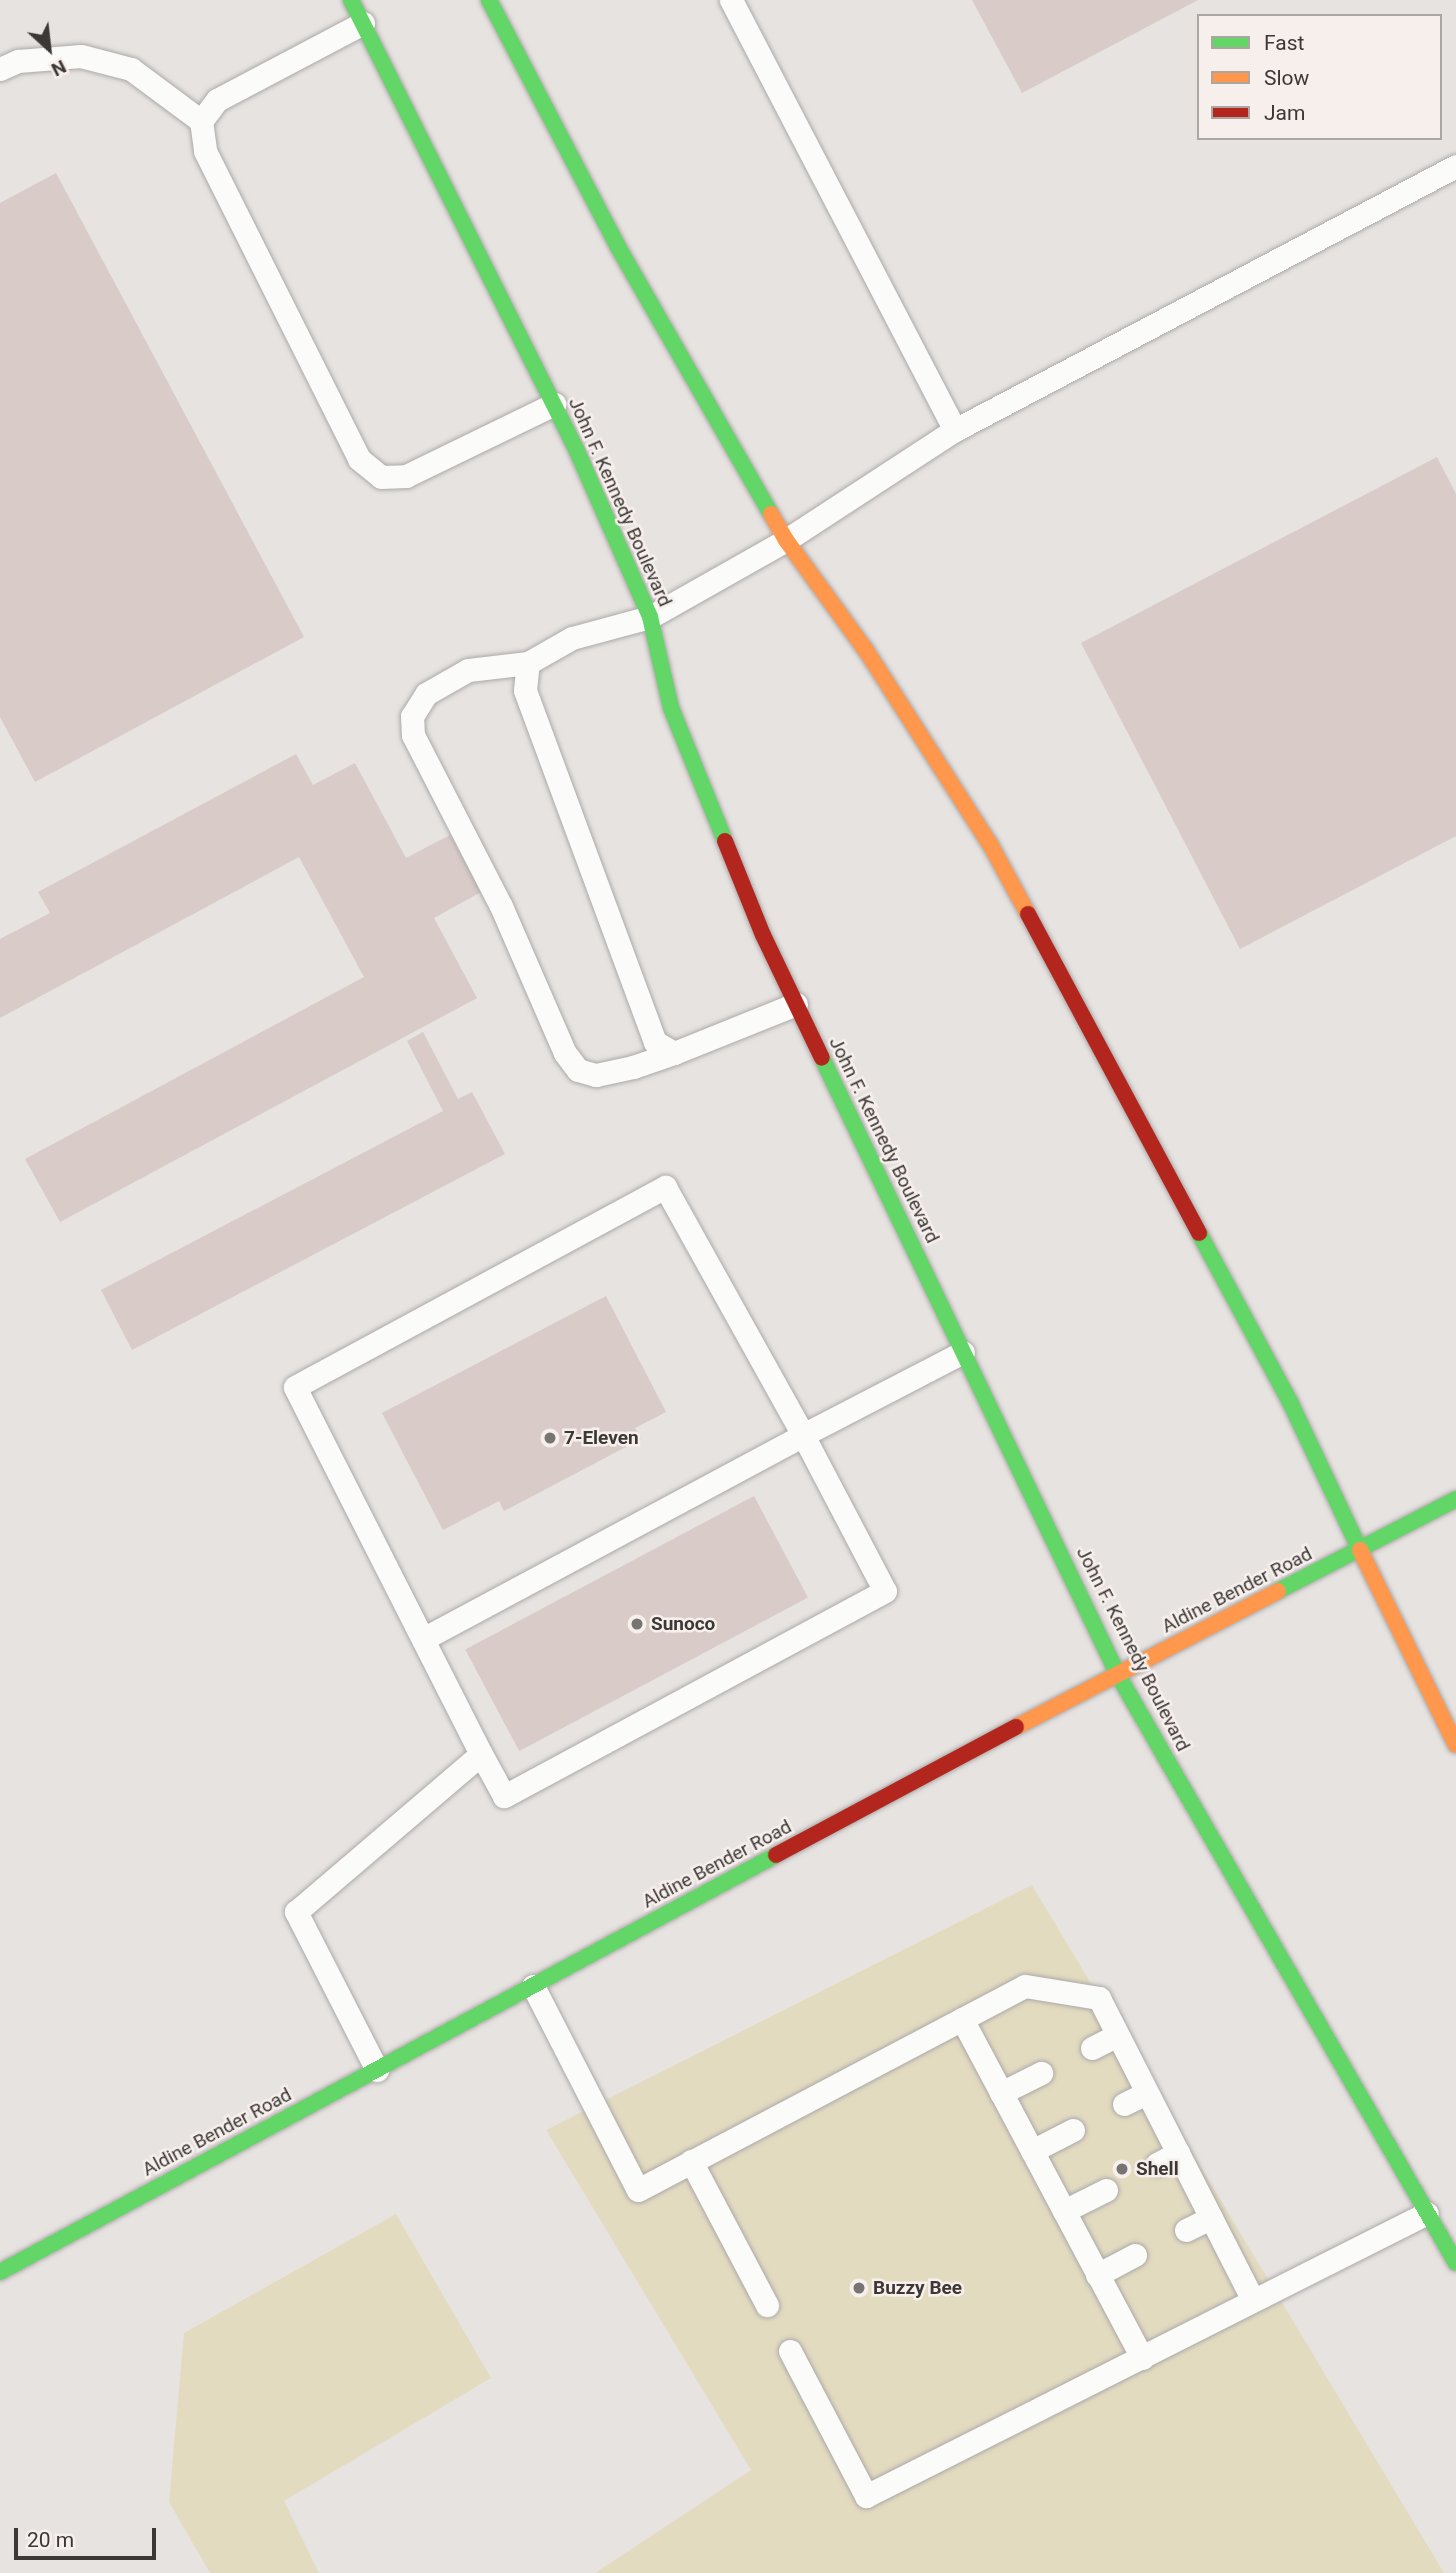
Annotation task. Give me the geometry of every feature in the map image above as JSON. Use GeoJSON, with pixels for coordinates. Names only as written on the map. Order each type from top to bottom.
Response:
{"type":"FeatureCollection","features":[{"type":"Feature","properties":{"kind":"main road","name":"John F. Kennedy Boulevard"},"geometry":{"type":"LineString","coordinates":[[351,0],[554,404],[650,617],[671,708],[763,935],[1118,1675],[1456,2263]]}},
{"type":"Feature","properties":{"kind":"main road"},"geometry":{"type":"LineString","coordinates":[[489,0],[618,247],[786,540],[867,652],[990,844],[1290,1402],[1456,1745]]}},
{"type":"Feature","properties":{"kind":"main road","name":"Aldine Bender Road"},"geometry":{"type":"LineString","coordinates":[[0,2272],[1118,1675],[1456,1499]]}},
{"type":"Feature","properties":{"kind":"lane"},"geometry":{"type":"LineString","coordinates":[[731,0],[955,430]]}},
{"type":"Feature","properties":{"kind":"lane"},"geometry":{"type":"LineString","coordinates":[[363,23],[217,100],[201,121],[205,151],[359,459],[381,477],[406,476],[554,404]]}},
{"type":"Feature","properties":{"kind":"lane"},"geometry":{"type":"LineString","coordinates":[[0,69],[18,61],[81,56],[131,69],[201,121]]}},
{"type":"Feature","properties":{"kind":"lane"},"geometry":{"type":"LineString","coordinates":[[796,1004],[633,1067],[596,1075],[578,1070],[565,1053],[501,906],[413,736],[412,716],[426,694],[468,670],[528,663],[572,638],[650,617],[786,540],[955,430],[1456,166]]}},
{"type":"Feature","properties":{"kind":"lane"},"geometry":{"type":"LineString","coordinates":[[528,663],[525,690],[655,1042],[674,1053]]}},
{"type":"Feature","properties":{"kind":"lane"},"geometry":{"type":"LineString","coordinates":[[664,1187],[803,1435],[885,1591],[504,1796],[295,1387],[664,1187]]}},
{"type":"Feature","properties":{"kind":"lane"},"geometry":{"type":"LineString","coordinates":[[423,1639],[963,1352]]}},
{"type":"Feature","properties":{"kind":"lane"},"geometry":{"type":"LineString","coordinates":[[377,2070],[296,1912],[481,1754]]}},
{"type":"Feature","properties":{"kind":"lane"},"geometry":{"type":"LineString","coordinates":[[533,1986],[638,2190],[1025,1986],[1098,1998],[1253,2300]]}},
{"type":"Feature","properties":{"kind":"lane"},"geometry":{"type":"LineString","coordinates":[[962,2019],[1142,2358]]}},
{"type":"Feature","properties":{"kind":"lane"},"geometry":{"type":"LineString","coordinates":[[1092,2048],[1117,2035]]}},
{"type":"Feature","properties":{"kind":"lane"},"geometry":{"type":"LineString","coordinates":[[1001,2093],[1041,2073]]}},
{"type":"Feature","properties":{"kind":"lane"},"geometry":{"type":"LineString","coordinates":[[1124,2104],[1147,2092]]}},
{"type":"Feature","properties":{"kind":"lane"},"geometry":{"type":"LineString","coordinates":[[1032,2151],[1073,2130]]}},
{"type":"Feature","properties":{"kind":"lane"},"geometry":{"type":"LineString","coordinates":[[1157,2164],[1178,2153]]}},
{"type":"Feature","properties":{"kind":"lane"},"geometry":{"type":"LineString","coordinates":[[691,2161],[767,2305]]}},
{"type":"Feature","properties":{"kind":"lane"},"geometry":{"type":"LineString","coordinates":[[1064,2211],[1106,2190]]}},
{"type":"Feature","properties":{"kind":"lane"},"geometry":{"type":"LineString","coordinates":[[790,2351],[866,2496],[1427,2213]]}},
{"type":"Feature","properties":{"kind":"lane"},"geometry":{"type":"LineString","coordinates":[[1186,2230],[1211,2218]]}},
{"type":"Feature","properties":{"kind":"lane"},"geometry":{"type":"LineString","coordinates":[[1097,2275],[1135,2255]]}},
{"type":"Feature","properties":{"kind":"shaded area"},"geometry":{"type":"Polygon","coordinates":[[[1032,1885],[1444,2573],[595,2573],[751,2470],[546,2130],[1032,1885]]]}},
{"type":"Feature","properties":{"kind":"shaded area"},"geometry":{"type":"Polygon","coordinates":[[[396,2214],[491,2378],[284,2501],[319,2573],[210,2573],[169,2502],[184,2333],[396,2214]]]}},
{"type":"Feature","properties":{"kind":"building"},"geometry":{"type":"Polygon","coordinates":[[[972,0],[1198,0],[1022,93],[972,0]]]}},
{"type":"Feature","properties":{"kind":"building"},"geometry":{"type":"Polygon","coordinates":[[[56,173],[304,637],[35,782],[0,717],[0,203],[56,173]]]}},
{"type":"Feature","properties":{"kind":"building"},"geometry":{"type":"Polygon","coordinates":[[[1437,457],[1456,494],[1456,836],[1240,949],[1081,643],[1437,457]]]}},
{"type":"Feature","properties":{"kind":"building"},"geometry":{"type":"Polygon","coordinates":[[[296,754],[313,785],[355,763],[406,858],[450,835],[481,892],[434,918],[477,998],[60,1222],[25,1159],[364,977],[299,857],[0,1018],[0,939],[50,913],[38,892],[296,754]]]}},
{"type":"Feature","properties":{"kind":"building"},"geometry":{"type":"Polygon","coordinates":[[[423,1032],[458,1099],[472,1092],[505,1154],[132,1350],[101,1290],[443,1111],[407,1041],[423,1032]]]}},
{"type":"Feature","properties":{"kind":"building"},"geometry":{"type":"Polygon","coordinates":[[[606,1296],[666,1412],[635,1428],[641,1439],[504,1511],[499,1501],[443,1530],[382,1413],[606,1296]]]}},
{"type":"Feature","properties":{"kind":"building","name":"Sunoco"},"geometry":{"type":"Polygon","coordinates":[[[754,1496],[808,1598],[519,1751],[465,1650],[754,1496]]]}},
{"type":"Feature","properties":{"kind":"traffic: fast"},"geometry":{"type":"LineString","coordinates":[[351,0],[576,449],[650,617],[671,708],[725,841]]}},
{"type":"Feature","properties":{"kind":"traffic: fast"},"geometry":{"type":"LineString","coordinates":[[489,0],[618,247],[771,514]]}},
{"type":"Feature","properties":{"kind":"traffic: fast"},"geometry":{"type":"LineString","coordinates":[[822,1058],[1118,1675]]}},
{"type":"Feature","properties":{"kind":"traffic: fast"},"geometry":{"type":"LineString","coordinates":[[1199,1233],[1290,1402],[1360,1550]]}},
{"type":"Feature","properties":{"kind":"traffic: fast"},"geometry":{"type":"LineString","coordinates":[[1278,1591],[1456,1499]]}},
{"type":"Feature","properties":{"kind":"traffic: fast"},"geometry":{"type":"LineString","coordinates":[[1118,1675],[1456,2263]]}},
{"type":"Feature","properties":{"kind":"traffic: fast"},"geometry":{"type":"LineString","coordinates":[[0,2272],[776,1855]]}},
{"type":"Feature","properties":{"kind":"traffic: slow"},"geometry":{"type":"LineString","coordinates":[[771,514],[786,540],[867,652],[990,844],[1028,914]]}},
{"type":"Feature","properties":{"kind":"traffic: slow"},"geometry":{"type":"LineString","coordinates":[[1360,1550],[1456,1745]]}},
{"type":"Feature","properties":{"kind":"traffic: slow"},"geometry":{"type":"LineString","coordinates":[[1016,1727],[1278,1591]]}},
{"type":"Feature","properties":{"kind":"traffic: jam"},"geometry":{"type":"LineString","coordinates":[[725,841],[763,935],[822,1058]]}},
{"type":"Feature","properties":{"kind":"traffic: jam"},"geometry":{"type":"LineString","coordinates":[[1028,914],[1199,1233]]}},
{"type":"Feature","properties":{"kind":"traffic: jam"},"geometry":{"type":"LineString","coordinates":[[776,1855],[1016,1727]]}},
{"type":"Feature","properties":{"kind":"place","name":"7-Eleven"},"geometry":{"type":"Point","coordinates":[550,1438]}},
{"type":"Feature","properties":{"kind":"place","name":"Sunoco"},"geometry":{"type":"Point","coordinates":[637,1624]}},
{"type":"Feature","properties":{"kind":"place","name":"Shell"},"geometry":{"type":"Point","coordinates":[1122,2169]}},
{"type":"Feature","properties":{"kind":"place","name":"Buzzy Bee"},"geometry":{"type":"Point","coordinates":[859,2288]}}]}
